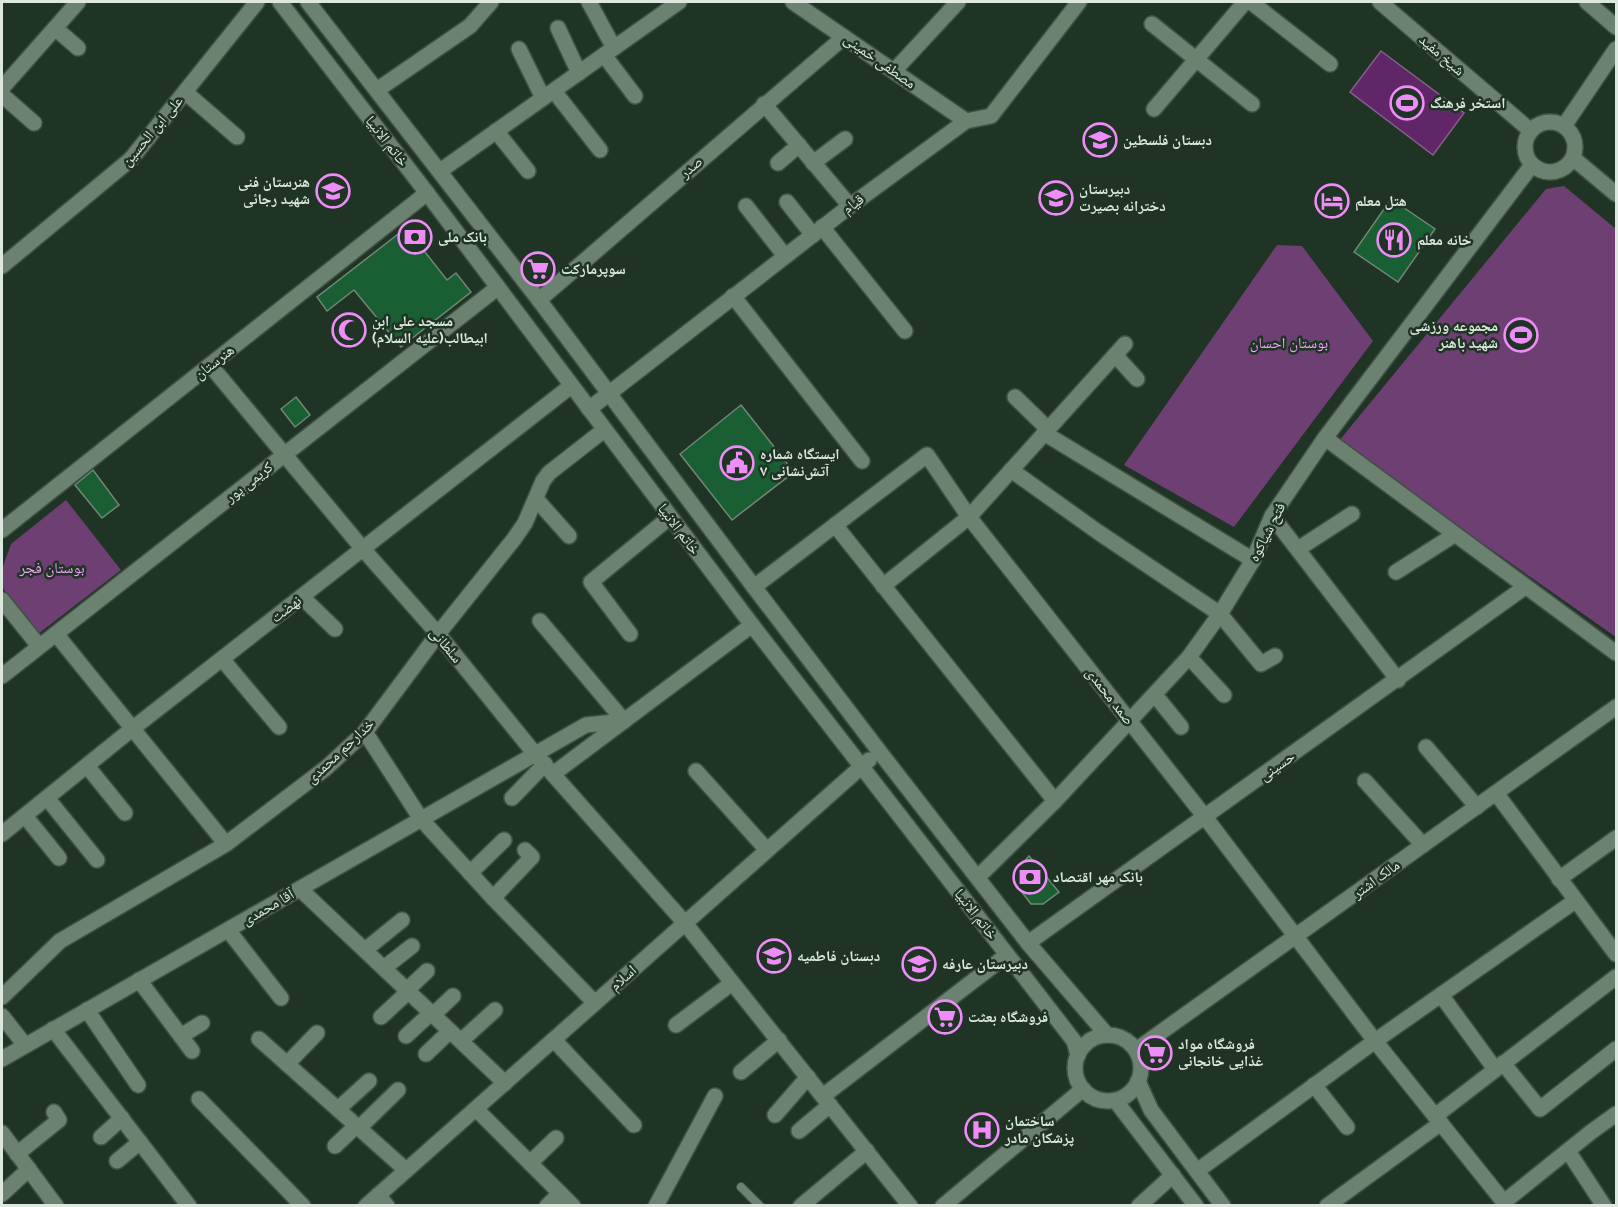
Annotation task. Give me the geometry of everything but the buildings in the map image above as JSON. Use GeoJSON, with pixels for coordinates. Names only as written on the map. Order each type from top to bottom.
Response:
{"type":"FeatureCollection","features":[{"type":"Feature","properties":{"kind":"street"},"geometry":{"type":"LineString","coordinates":[[2,88],[78,2]]}},
{"type":"Feature","properties":{"kind":"street","name":"علی ابن الحسین"},"geometry":{"type":"LineString","coordinates":[[2,266],[131,159],[257,2]]}},
{"type":"Feature","properties":{"kind":"street","name":"خاتم الانبیا"},"geometry":{"type":"LineString","coordinates":[[280,2],[427,193],[752,625],[1074,1041],[1078,1055]]}},
{"type":"Feature","properties":{"kind":"street","name":"خاتم الانبیا"},"geometry":{"type":"LineString","coordinates":[[308,2],[539,300],[753,588],[879,751],[1028,943],[1107,1035]]}},
{"type":"Feature","properties":{"kind":"street"},"geometry":{"type":"LineString","coordinates":[[376,90],[470,26],[491,2]]}},
{"type":"Feature","properties":{"kind":"street"},"geometry":{"type":"LineString","coordinates":[[589,2],[609,51],[635,96]]}},
{"type":"Feature","properties":{"kind":"street"},"geometry":{"type":"LineString","coordinates":[[440,171],[679,2]]}},
{"type":"Feature","properties":{"kind":"street","name":"مصطفی خمینی"},"geometry":{"type":"LineString","coordinates":[[793,2],[966,121]]}},
{"type":"Feature","properties":{"kind":"street"},"geometry":{"type":"LineString","coordinates":[[894,71],[958,2]]}},
{"type":"Feature","properties":{"kind":"street","name":"قیام"},"geometry":{"type":"LineString","coordinates":[[589,409],[850,206],[966,121],[991,116],[1078,2]]}},
{"type":"Feature","properties":{"kind":"street"},"geometry":{"type":"LineString","coordinates":[[1154,109],[1245,2]]}},
{"type":"Feature","properties":{"kind":"street"},"geometry":{"type":"LineString","coordinates":[[1251,2],[1330,64]]}},
{"type":"Feature","properties":{"kind":"street","name":"شیخ مفید"},"geometry":{"type":"LineString","coordinates":[[1380,2],[1531,131]]}},
{"type":"Feature","properties":{"kind":"street"},"geometry":{"type":"LineString","coordinates":[[1587,2],[1617,27]]}},
{"type":"Feature","properties":{"kind":"street"},"geometry":{"type":"LineString","coordinates":[[1152,24],[1252,104]]}},
{"type":"Feature","properties":{"kind":"street"},"geometry":{"type":"LineString","coordinates":[[55,28],[78,48]]}},
{"type":"Feature","properties":{"kind":"street"},"geometry":{"type":"LineString","coordinates":[[558,28],[579,73]]}},
{"type":"Feature","properties":{"kind":"street","name":"صدر"},"geometry":{"type":"LineString","coordinates":[[539,300],[844,37]]}},
{"type":"Feature","properties":{"kind":"street"},"geometry":{"type":"LineString","coordinates":[[519,49],[548,94],[600,150]]}},
{"type":"Feature","properties":{"kind":"street"},"geometry":{"type":"LineString","coordinates":[[1564,126],[1617,49]]}},
{"type":"Feature","properties":{"kind":"street"},"geometry":{"type":"LineString","coordinates":[[185,92],[237,137]]}},
{"type":"Feature","properties":{"kind":"street"},"geometry":{"type":"LineString","coordinates":[[2,94],[34,123]]}},
{"type":"Feature","properties":{"kind":"street"},"geometry":{"type":"LineString","coordinates":[[764,104],[850,206]]}},
{"type":"Feature","properties":{"kind":"street"},"geometry":{"type":"LineString","coordinates":[[1550,122],[1564,126],[1573,137],[1575,144],[1573,158],[1569,165],[1555,172],[1539,170],[1532,165],[1526,155],[1526,142],[1531,131],[1537,126],[1550,122]]}},
{"type":"Feature","properties":{"kind":"street"},"geometry":{"type":"LineString","coordinates":[[496,131],[528,171]]}},
{"type":"Feature","properties":{"kind":"street"},"geometry":{"type":"LineString","coordinates":[[813,163],[845,139]]}},
{"type":"Feature","properties":{"kind":"street"},"geometry":{"type":"LineString","coordinates":[[778,163],[799,145]]}},
{"type":"Feature","properties":{"kind":"street"},"geometry":{"type":"LineString","coordinates":[[1573,158],[1617,194]]}},
{"type":"Feature","properties":{"kind":"street","name":"فتح شیاکوه"},"geometry":{"type":"LineString","coordinates":[[978,878],[1055,801],[1189,657],[1220,614],[1253,560],[1272,516],[1325,438],[1532,165]]}},
{"type":"Feature","properties":{"kind":"street","name":"هنرستان"},"geometry":{"type":"LineString","coordinates":[[2,530],[427,193]]}},
{"type":"Feature","properties":{"kind":"street"},"geometry":{"type":"LineString","coordinates":[[787,202],[818,231],[905,331]]}},
{"type":"Feature","properties":{"kind":"street"},"geometry":{"type":"LineString","coordinates":[[746,206],[785,256]]}},
{"type":"Feature","properties":{"kind":"street","name":"کریمی پور"},"geometry":{"type":"LineString","coordinates":[[2,676],[497,288]]}},
{"type":"Feature","properties":{"kind":"street"},"geometry":{"type":"LineString","coordinates":[[733,296],[862,461]]}},
{"type":"Feature","properties":{"kind":"street"},"geometry":{"type":"LineString","coordinates":[[883,586],[969,517],[1120,349],[1137,379]]}},
{"type":"Feature","properties":{"kind":"street","name":"سلطانی"},"geometry":{"type":"LineString","coordinates":[[210,365],[545,764],[684,922],[910,1206]]}},
{"type":"Feature","properties":{"kind":"street","name":"نهضت"},"geometry":{"type":"LineString","coordinates":[[2,834],[132,729],[571,386]]}},
{"type":"Feature","properties":{"kind":"street"},"geometry":{"type":"LineString","coordinates":[[1015,397],[1046,431],[1253,560]]}},
{"type":"Feature","properties":{"kind":"street","name":"خدارحم محمدی"},"geometry":{"type":"LineString","coordinates":[[2,997],[60,941],[226,844],[326,768],[365,732],[438,634],[514,539],[525,523],[543,481],[549,473],[604,430]]}},
{"type":"Feature","properties":{"kind":"street"},"geometry":{"type":"LineString","coordinates":[[1325,438],[1617,653]]}},
{"type":"Feature","properties":{"kind":"street","name":"صمد محمدی"},"geometry":{"type":"LineString","coordinates":[[835,525],[927,454],[969,517],[1297,935],[1375,1041],[1506,1204]]}},
{"type":"Feature","properties":{"kind":"street"},"geometry":{"type":"LineString","coordinates":[[1011,470],[1220,614],[1261,664],[1275,656]]}},
{"type":"Feature","properties":{"kind":"street"},"geometry":{"type":"LineString","coordinates":[[536,499],[569,536]]}},
{"type":"Feature","properties":{"kind":"street"},"geometry":{"type":"LineString","coordinates":[[1298,549],[1352,514]]}},
{"type":"Feature","properties":{"kind":"street"},"geometry":{"type":"LineString","coordinates":[[1272,516],[1398,680]]}},
{"type":"Feature","properties":{"kind":"street"},"geometry":{"type":"LineString","coordinates":[[630,634],[591,582],[670,517]]}},
{"type":"Feature","properties":{"kind":"street"},"geometry":{"type":"LineString","coordinates":[[753,588],[835,525],[1055,801]]}},
{"type":"Feature","properties":{"kind":"street"},"geometry":{"type":"LineString","coordinates":[[1396,572],[1454,535]]}},
{"type":"Feature","properties":{"kind":"street","name":"حسینی"},"geometry":{"type":"LineString","coordinates":[[1028,943],[1525,587]]}},
{"type":"Feature","properties":{"kind":"street"},"geometry":{"type":"LineString","coordinates":[[302,597],[335,629]]}},
{"type":"Feature","properties":{"kind":"street"},"geometry":{"type":"LineString","coordinates":[[2,600],[39,646]]}},
{"type":"Feature","properties":{"kind":"street"},"geometry":{"type":"LineString","coordinates":[[540,621],[624,721]]}},
{"type":"Feature","properties":{"kind":"street"},"geometry":{"type":"LineString","coordinates":[[545,764],[624,721],[752,625]]}},
{"type":"Feature","properties":{"kind":"street"},"geometry":{"type":"LineString","coordinates":[[56,633],[226,844]]}},
{"type":"Feature","properties":{"kind":"street"},"geometry":{"type":"LineString","coordinates":[[1189,657],[1224,694]]}},
{"type":"Feature","properties":{"kind":"street"},"geometry":{"type":"LineString","coordinates":[[222,659],[279,727]]}},
{"type":"Feature","properties":{"kind":"street"},"geometry":{"type":"LineString","coordinates":[[1155,695],[1181,727]]}},
{"type":"Feature","properties":{"kind":"street","name":"مالک اشتر"},"geometry":{"type":"LineString","coordinates":[[1136,1050],[1617,707]]}},
{"type":"Feature","properties":{"kind":"street"},"geometry":{"type":"LineString","coordinates":[[512,798],[586,725],[624,721]]}},
{"type":"Feature","properties":{"kind":"street"},"geometry":{"type":"LineString","coordinates":[[365,732],[421,819],[595,1003]]}},
{"type":"Feature","properties":{"kind":"street"},"geometry":{"type":"LineString","coordinates":[[1426,747],[1477,807]]}},
{"type":"Feature","properties":{"kind":"street","name":"اسلام"},"geometry":{"type":"LineString","coordinates":[[366,1206],[383,1200],[406,1170],[879,751]]}},
{"type":"Feature","properties":{"kind":"street","name":"آقا محمدی"},"geometry":{"type":"LineString","coordinates":[[2,1059],[421,819],[545,764]]}},
{"type":"Feature","properties":{"kind":"street"},"geometry":{"type":"LineString","coordinates":[[87,766],[125,813]]}},
{"type":"Feature","properties":{"kind":"street"},"geometry":{"type":"LineString","coordinates":[[696,771],[767,850]]}},
{"type":"Feature","properties":{"kind":"street"},"geometry":{"type":"LineString","coordinates":[[1365,781],[1423,845]]}},
{"type":"Feature","properties":{"kind":"street"},"geometry":{"type":"LineString","coordinates":[[1496,793],[1617,954]]}},
{"type":"Feature","properties":{"kind":"street"},"geometry":{"type":"LineString","coordinates":[[47,798],[98,860]]}},
{"type":"Feature","properties":{"kind":"street"},"geometry":{"type":"LineString","coordinates":[[25,816],[58,858]]}},
{"type":"Feature","properties":{"kind":"street"},"geometry":{"type":"LineString","coordinates":[[1559,879],[1617,838]]}},
{"type":"Feature","properties":{"kind":"street"},"geometry":{"type":"LineString","coordinates":[[470,873],[504,840]]}},
{"type":"Feature","properties":{"kind":"street"},"geometry":{"type":"LineString","coordinates":[[494,898],[532,857],[525,850]]}},
{"type":"Feature","properties":{"kind":"street"},"geometry":{"type":"LineString","coordinates":[[300,889],[505,1083]]}},
{"type":"Feature","properties":{"kind":"street"},"geometry":{"type":"LineString","coordinates":[[1197,1171],[1375,1041],[1575,901]]}},
{"type":"Feature","properties":{"kind":"street"},"geometry":{"type":"LineString","coordinates":[[365,950],[402,920]]}},
{"type":"Feature","properties":{"kind":"street"},"geometry":{"type":"LineString","coordinates":[[228,930],[281,998]]}},
{"type":"Feature","properties":{"kind":"street"},"geometry":{"type":"LineString","coordinates":[[384,968],[412,945]]}},
{"type":"Feature","properties":{"kind":"street"},"geometry":{"type":"LineString","coordinates":[[799,1131],[826,1100],[1007,955]]}},
{"type":"Feature","properties":{"kind":"street"},"geometry":{"type":"LineString","coordinates":[[381,1017],[427,972]]}},
{"type":"Feature","properties":{"kind":"street"},"geometry":{"type":"LineString","coordinates":[[1327,1206],[1438,1120],[1499,1066],[1617,977]]}},
{"type":"Feature","properties":{"kind":"street"},"geometry":{"type":"LineString","coordinates":[[139,980],[192,1051]]}},
{"type":"Feature","properties":{"kind":"street"},"geometry":{"type":"LineString","coordinates":[[676,1025],[732,983]]}},
{"type":"Feature","properties":{"kind":"street"},"geometry":{"type":"LineString","coordinates":[[1441,995],[1499,1066],[1540,1109],[1617,1049]]}},
{"type":"Feature","properties":{"kind":"street"},"geometry":{"type":"LineString","coordinates":[[406,1036],[453,996]]}},
{"type":"Feature","properties":{"kind":"street"},"geometry":{"type":"LineString","coordinates":[[87,1010],[138,1085]]}},
{"type":"Feature","properties":{"kind":"street"},"geometry":{"type":"LineString","coordinates":[[426,1054],[495,1011]]}},
{"type":"Feature","properties":{"kind":"street"},"geometry":{"type":"LineString","coordinates":[[2,1016],[25,1046]]}},
{"type":"Feature","properties":{"kind":"street"},"geometry":{"type":"LineString","coordinates":[[181,1036],[202,1023]]}},
{"type":"Feature","properties":{"kind":"street"},"geometry":{"type":"LineString","coordinates":[[53,1029],[189,1206]]}},
{"type":"Feature","properties":{"kind":"street"},"geometry":{"type":"LineString","coordinates":[[287,1064],[317,1033]]}},
{"type":"Feature","properties":{"kind":"street"},"geometry":{"type":"LineString","coordinates":[[1107,1035],[1123,1039],[1136,1050],[1141,1071],[1133,1090],[1115,1100],[1097,1099],[1083,1089],[1076,1073],[1078,1055],[1089,1041],[1107,1035]]}},
{"type":"Feature","properties":{"kind":"street"},"geometry":{"type":"LineString","coordinates":[[259,1039],[406,1170]]}},
{"type":"Feature","properties":{"kind":"street"},"geometry":{"type":"LineString","coordinates":[[554,1040],[634,1125]]}},
{"type":"Feature","properties":{"kind":"street"},"geometry":{"type":"LineString","coordinates":[[741,1072],[779,1040]]}},
{"type":"Feature","properties":{"kind":"street"},"geometry":{"type":"LineString","coordinates":[[775,1115],[808,1077]]}},
{"type":"Feature","properties":{"kind":"street"},"geometry":{"type":"LineString","coordinates":[[338,1109],[369,1081]]}},
{"type":"Feature","properties":{"kind":"street"},"geometry":{"type":"LineString","coordinates":[[1138,1081],[1150,1110],[1223,1206]]}},
{"type":"Feature","properties":{"kind":"street"},"geometry":{"type":"LineString","coordinates":[[1314,1085],[1347,1126]]}},
{"type":"Feature","properties":{"kind":"street"},"geometry":{"type":"LineString","coordinates":[[943,1206],[1083,1089]]}},
{"type":"Feature","properties":{"kind":"street"},"geometry":{"type":"LineString","coordinates":[[335,1146],[398,1090]]}},
{"type":"Feature","properties":{"kind":"street"},"geometry":{"type":"LineString","coordinates":[[656,1206],[715,1096]]}},
{"type":"Feature","properties":{"kind":"street"},"geometry":{"type":"LineString","coordinates":[[199,1099],[303,1206]]}},
{"type":"Feature","properties":{"kind":"street"},"geometry":{"type":"LineString","coordinates":[[1115,1100],[1196,1206]]}},
{"type":"Feature","properties":{"kind":"street"},"geometry":{"type":"LineString","coordinates":[[476,1109],[573,1206]]}},
{"type":"Feature","properties":{"kind":"street"},"geometry":{"type":"LineString","coordinates":[[17,1154],[59,1120],[54,1112]]}},
{"type":"Feature","properties":{"kind":"street"},"geometry":{"type":"LineString","coordinates":[[1506,1204],[1568,1151],[1617,1114]]}},
{"type":"Feature","properties":{"kind":"street"},"geometry":{"type":"LineString","coordinates":[[101,1137],[123,1118]]}},
{"type":"Feature","properties":{"kind":"street"},"geometry":{"type":"LineString","coordinates":[[2,1133],[56,1206]]}},
{"type":"Feature","properties":{"kind":"street"},"geometry":{"type":"LineString","coordinates":[[531,1163],[556,1138]]}},
{"type":"Feature","properties":{"kind":"street"},"geometry":{"type":"LineString","coordinates":[[117,1161],[140,1142]]}},
{"type":"Feature","properties":{"kind":"street"},"geometry":{"type":"LineString","coordinates":[[801,1206],[867,1151]]}},
{"type":"Feature","properties":{"kind":"street"},"geometry":{"type":"LineString","coordinates":[[1568,1151],[1604,1206]]}},
{"type":"Feature","properties":{"kind":"street"},"geometry":{"type":"LineString","coordinates":[[2,1194],[28,1169]]}},
{"type":"Feature","properties":{"kind":"street"},"geometry":{"type":"LineString","coordinates":[[1139,1206],[1173,1175]]}},
{"type":"Feature","properties":{"kind":"street"},"geometry":{"type":"LineString","coordinates":[[547,1206],[560,1193]]}},
{"type":"Feature","properties":{"kind":"lane"},"geometry":{"type":"LineString","coordinates":[[741,1187],[760,1206]]}},
{"type":"Feature","properties":{"kind":"green space","name":"مجموعه ورزشی شهید باهنر"},"geometry":{"type":"Polygon","coordinates":[[[1564,186],[1616,229],[1616,637],[1338,442],[1546,189],[1564,186]]]}},
{"type":"Feature","properties":{"kind":"green space","name":"بوستان احسان"},"geometry":{"type":"Polygon","coordinates":[[[1277,245],[1302,246],[1373,341],[1234,527],[1124,465],[1277,245]]]}},
{"type":"Feature","properties":{"kind":"green space","name":"بوستان فجر"},"geometry":{"type":"Polygon","coordinates":[[[66,500],[121,570],[38,634],[2,587],[2,569],[11,544],[66,500]]]}},
{"type":"Feature","properties":{"kind":"shaded area","name":"استخر فرهنگ"},"geometry":{"type":"Polygon","coordinates":[[[1381,51],[1464,113],[1433,155],[1350,92],[1381,51]]]}},
{"type":"Feature","properties":{"kind":"place","name":"استخر فرهنگ"},"geometry":{"type":"Point","coordinates":[1407,103]}},
{"type":"Feature","properties":{"kind":"place","name":"دبستان فلسطین"},"geometry":{"type":"Point","coordinates":[1100,140]}},
{"type":"Feature","properties":{"kind":"place","name":"هنرستان فنی شهید رجائی"},"geometry":{"type":"Point","coordinates":[333,191]}},
{"type":"Feature","properties":{"kind":"place","name":"دبیرستان دخترانه بصیرت"},"geometry":{"type":"Point","coordinates":[1056,198]}},
{"type":"Feature","properties":{"kind":"place","name":"هتل معلم"},"geometry":{"type":"Point","coordinates":[1332,201]}},
{"type":"Feature","properties":{"kind":"place","name":"بانک ملی"},"geometry":{"type":"Point","coordinates":[415,237]}},
{"type":"Feature","properties":{"kind":"place","name":"خانه معلم"},"geometry":{"type":"Point","coordinates":[1394,240]}},
{"type":"Feature","properties":{"kind":"place","name":"سوپرمارکت"},"geometry":{"type":"Point","coordinates":[538,269]}},
{"type":"Feature","properties":{"kind":"place","name":"مسجد علی ابن ابیطالب(علیه السلام)"},"geometry":{"type":"Point","coordinates":[349,330]}},
{"type":"Feature","properties":{"kind":"place","name":"مجموعه ورزشی شهید باهنر"},"geometry":{"type":"Point","coordinates":[1521,335]}},
{"type":"Feature","properties":{"kind":"place","name":"ایستگاه شماره ۷ آتش‌نشانی"},"geometry":{"type":"Point","coordinates":[737,463]}},
{"type":"Feature","properties":{"kind":"place","name":"بانک مهر اقتصاد"},"geometry":{"type":"Point","coordinates":[1030,877]}},
{"type":"Feature","properties":{"kind":"place","name":"دبستان فاطمیه"},"geometry":{"type":"Point","coordinates":[774,956]}},
{"type":"Feature","properties":{"kind":"place","name":"دبیرستان عارفه"},"geometry":{"type":"Point","coordinates":[919,964]}},
{"type":"Feature","properties":{"kind":"place","name":"فروشگاه بعثت"},"geometry":{"type":"Point","coordinates":[945,1017]}},
{"type":"Feature","properties":{"kind":"place","name":"فروشگاه مواد غذایی خانجانی"},"geometry":{"type":"Point","coordinates":[1155,1053]}},
{"type":"Feature","properties":{"kind":"place","name":"ساختمان پزشکان مادر"},"geometry":{"type":"Point","coordinates":[982,1130]}}]}
